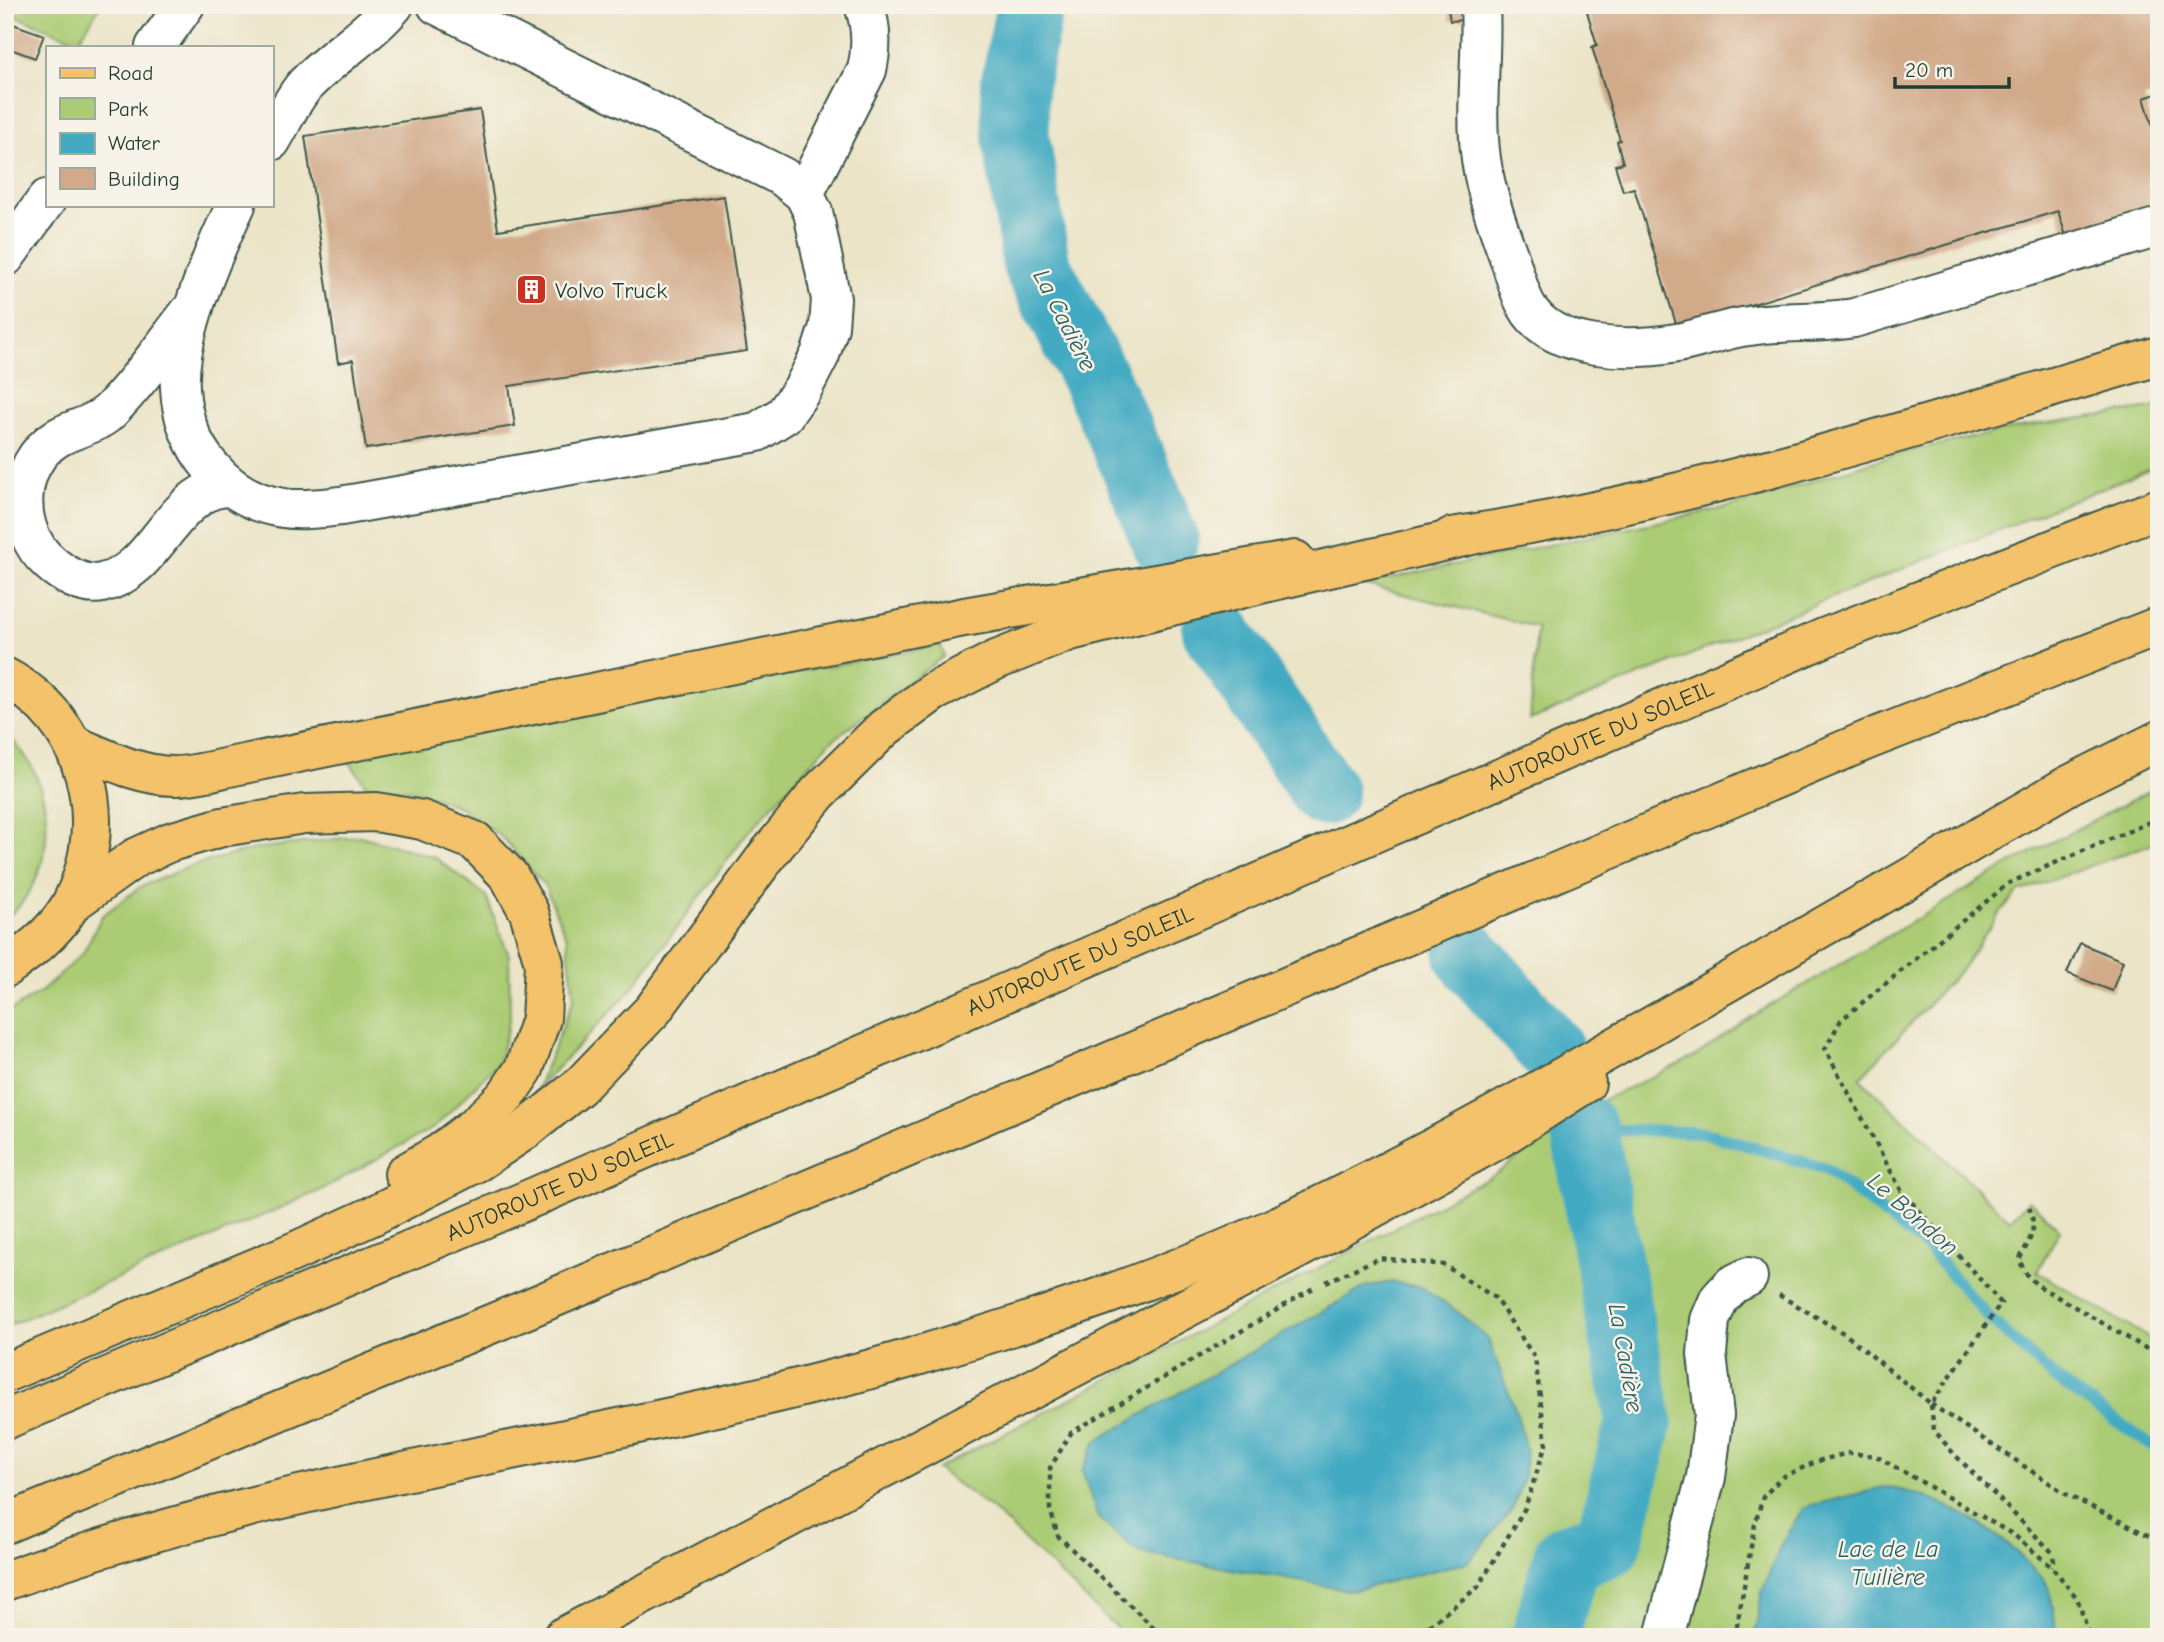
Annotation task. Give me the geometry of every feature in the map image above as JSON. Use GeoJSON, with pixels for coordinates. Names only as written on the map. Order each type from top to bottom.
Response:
{"type":"FeatureCollection","features":[{"type":"Feature","properties":{"kind":"main road"},"geometry":{"type":"LineString","coordinates":[[5,1371],[299,1250],[360,1222],[479,1161],[524,1131],[579,1087],[653,1010],[769,853],[818,793],[884,728],[933,692],[996,660],[1070,631],[1260,584],[1750,475],[2159,355]]}},
{"type":"Feature","properties":{"kind":"main road","name":"AUTOROUTE DU SOLEIL"},"geometry":{"type":"LineString","coordinates":[[5,1420],[494,1214],[1814,642],[2159,508]]}},
{"type":"Feature","properties":{"kind":"main road"},"geometry":{"type":"LineString","coordinates":[[74,745],[131,769],[153,775],[175,776],[247,764],[964,617],[1259,566],[1485,532]]}},
{"type":"Feature","properties":{"kind":"main road"},"geometry":{"type":"LineString","coordinates":[[5,1524],[527,1309],[1870,739],[2159,626]]}},
{"type":"Feature","properties":{"kind":"main road"},"geometry":{"type":"LineString","coordinates":[[5,968],[44,940],[72,903],[88,864],[93,824],[88,783],[74,745],[46,707],[6,677]]}},
{"type":"Feature","properties":{"kind":"main road"},"geometry":{"type":"LineString","coordinates":[[5,1581],[159,1531],[265,1503],[782,1391],[909,1358],[1104,1297],[1225,1249],[1304,1213],[1485,1119],[1554,1091],[1866,902],[2069,785],[2159,740]]}},
{"type":"Feature","properties":{"kind":"main road"},"geometry":{"type":"LineString","coordinates":[[5,1371],[376,1190],[440,1153],[475,1126],[505,1097],[524,1069],[541,1019],[544,963],[529,912],[509,876],[475,841],[422,820],[376,811],[304,814],[222,827],[170,842],[135,858],[72,903]]}},
{"type":"Feature","properties":{"kind":"main road"},"geometry":{"type":"LineString","coordinates":[[563,1637],[1317,1239],[1495,1141],[1554,1091]]}},
{"type":"Feature","properties":{"kind":"street"},"geometry":{"type":"LineString","coordinates":[[156,46],[185,5]]}},
{"type":"Feature","properties":{"kind":"street"},"geometry":{"type":"LineString","coordinates":[[273,138],[303,88],[325,65],[394,5]]}},
{"type":"Feature","properties":{"kind":"street"},"geometry":{"type":"LineString","coordinates":[[236,206],[212,257],[197,303],[185,346],[180,387],[184,416],[194,444],[209,467],[230,486],[257,502],[284,509],[341,506],[757,432],[784,415],[803,388],[820,355],[829,327],[831,299],[813,212],[804,194],[783,177],[437,5]]}},
{"type":"Feature","properties":{"kind":"street"},"geometry":{"type":"LineString","coordinates":[[804,194],[867,70],[872,49],[864,5]]}},
{"type":"Feature","properties":{"kind":"street"},"geometry":{"type":"LineString","coordinates":[[1480,5],[1482,55],[1477,106],[1481,158],[1489,202],[1527,306],[1545,326],[1569,340],[1593,345],[1676,344],[1748,326],[1824,323],[1854,318],[2159,227]]}},
{"type":"Feature","properties":{"kind":"street"},"geometry":{"type":"LineString","coordinates":[[8,257],[46,200]]}},
{"type":"Feature","properties":{"kind":"street"},"geometry":{"type":"LineString","coordinates":[[197,303],[120,401],[105,416],[56,438],[43,450],[31,466],[24,487],[23,513],[28,534],[41,555],[57,569],[84,582],[99,584],[131,570],[190,504],[210,491],[230,486]]}},
{"type":"Feature","properties":{"kind":"street"},"geometry":{"type":"LineString","coordinates":[[1664,1637],[1706,1477],[1714,1415],[1707,1354],[1710,1320],[1719,1299],[1732,1284],[1748,1277]]}},
{"type":"Feature","properties":{"kind":"path"},"geometry":{"type":"LineString","coordinates":[[2052,1567],[2052,1552],[1954,1454],[1934,1430],[1931,1404],[2001,1303],[1901,1190],[1825,1049],[1841,1020],[2009,883],[2159,818]]}},
{"type":"Feature","properties":{"kind":"path"},"geometry":{"type":"LineString","coordinates":[[2029,1207],[2035,1222],[2032,1235],[2019,1260],[2027,1275],[2037,1285],[2159,1356]]}},
{"type":"Feature","properties":{"kind":"path"},"geometry":{"type":"LineString","coordinates":[[1257,1637],[1157,1634],[1058,1536],[1050,1509],[1050,1468],[1071,1433],[1321,1284],[1379,1258],[1444,1265],[1495,1298],[1535,1358],[1546,1444],[1525,1508],[1478,1587],[1420,1633],[1388,1637]]}},
{"type":"Feature","properties":{"kind":"path"},"geometry":{"type":"LineString","coordinates":[[1748,1277],[1845,1334],[1931,1404],[2066,1494],[2159,1541]]}},
{"type":"Feature","properties":{"kind":"path"},"geometry":{"type":"LineString","coordinates":[[1735,1637],[1755,1524],[1763,1497],[1782,1477],[1818,1461],[1848,1454],[1876,1456],[2014,1535],[2052,1567],[2077,1598],[2090,1637]]}},
{"type":"Feature","properties":{"kind":"green space"},"geometry":{"type":"Polygon","coordinates":[[[5,5],[101,5],[78,41],[5,12],[5,5]]]}},
{"type":"Feature","properties":{"kind":"green space"},"geometry":{"type":"Polygon","coordinates":[[[2159,407],[2159,465],[1530,720],[1537,627],[1362,584],[1730,507],[1904,452],[2021,427],[2159,407]]]}},
{"type":"Feature","properties":{"kind":"green space"},"geometry":{"type":"Polygon","coordinates":[[[941,645],[944,656],[830,742],[747,833],[630,991],[537,1089],[574,998],[567,939],[545,886],[505,840],[460,807],[408,789],[368,788],[345,756],[941,645]]]}},
{"type":"Feature","properties":{"kind":"green space"},"geometry":{"type":"Polygon","coordinates":[[[5,733],[23,753],[34,772],[42,793],[46,839],[34,884],[22,903],[5,919],[5,733]]]}},
{"type":"Feature","properties":{"kind":"green space"},"geometry":{"type":"Polygon","coordinates":[[[2159,786],[2159,841],[2018,892],[2001,911],[1962,968],[1860,1078],[2010,1220],[2029,1200],[2060,1230],[2037,1272],[2159,1344],[2159,1637],[1126,1637],[993,1510],[937,1469],[1493,1176],[1588,1107],[1694,1057],[1754,1015],[2017,860],[2159,786]]]}},
{"type":"Feature","properties":{"kind":"green space"},"geometry":{"type":"Polygon","coordinates":[[[360,836],[434,857],[486,896],[509,956],[510,1018],[499,1062],[435,1127],[319,1191],[5,1327],[5,1014],[41,992],[83,953],[102,916],[140,887],[191,866],[254,849],[360,836]]]}},
{"type":"Feature","properties":{"kind":"water"},"geometry":{"type":"Polygon","coordinates":[[[1393,1282],[1421,1287],[1459,1313],[1488,1339],[1517,1414],[1526,1450],[1524,1477],[1513,1508],[1468,1562],[1352,1591],[1138,1552],[1098,1518],[1082,1471],[1096,1441],[1367,1286],[1393,1282]]]}},
{"type":"Feature","properties":{"kind":"water","name":"Lac de La Tuilière"},"geometry":{"type":"Polygon","coordinates":[[[1886,1487],[1946,1505],[1983,1526],[2016,1552],[2046,1583],[2057,1637],[1754,1637],[1762,1592],[1781,1544],[1804,1507],[1886,1487]]]}},
{"type":"Feature","properties":{"kind":"building"},"geometry":{"type":"Polygon","coordinates":[[[1585,5],[2159,5],[2159,93],[2144,98],[2159,146],[2159,215],[2068,242],[2058,211],[1677,327],[1634,188],[1623,191],[1615,165],[1623,163],[1617,141],[1620,140],[1592,47],[1597,45],[1585,5]]]}},
{"type":"Feature","properties":{"kind":"building"},"geometry":{"type":"Polygon","coordinates":[[[1463,7],[1464,20],[1450,21],[1448,9],[1463,7]]]}},
{"type":"Feature","properties":{"kind":"building"},"geometry":{"type":"Polygon","coordinates":[[[13,24],[44,35],[35,58],[5,47],[13,24]]]}},
{"type":"Feature","properties":{"kind":"building","name":"Volvo Truck"},"geometry":{"type":"Polygon","coordinates":[[[480,110],[498,230],[724,196],[747,351],[509,386],[515,426],[366,449],[353,360],[338,363],[305,136],[480,110]]]}},
{"type":"Feature","properties":{"kind":"building"},"geometry":{"type":"Polygon","coordinates":[[[2080,943],[2123,961],[2112,991],[2067,973],[2080,943]]]}},
{"type":"Feature","properties":{"kind":"waterway","name":"La Cadière"},"geometry":{"type":"LineString","coordinates":[[1030,5],[1014,86],[1016,137],[1036,264],[1096,380],[1165,540]]}},
{"type":"Feature","properties":{"kind":"waterway","name":"La Cadière"},"geometry":{"type":"LineString","coordinates":[[1216,630],[1324,792]]}},
{"type":"Feature","properties":{"kind":"waterway","name":"La Cadière"},"geometry":{"type":"LineString","coordinates":[[1468,955],[1550,1049]]}},
{"type":"Feature","properties":{"kind":"waterway","name":"Le Bondon"},"geometry":{"type":"LineString","coordinates":[[1584,1129],[1702,1132],[1826,1169],[1927,1247],[1990,1319],[2055,1378],[2159,1451]]}},
{"type":"Feature","properties":{"kind":"waterway","name":"La Cadière"},"geometry":{"type":"LineString","coordinates":[[1545,1637],[1567,1557],[1608,1544],[1639,1422],[1584,1129]]}},
{"type":"Feature","properties":{"kind":"place","name":"Volvo Truck"},"geometry":{"type":"Point","coordinates":[532,290]}}]}
